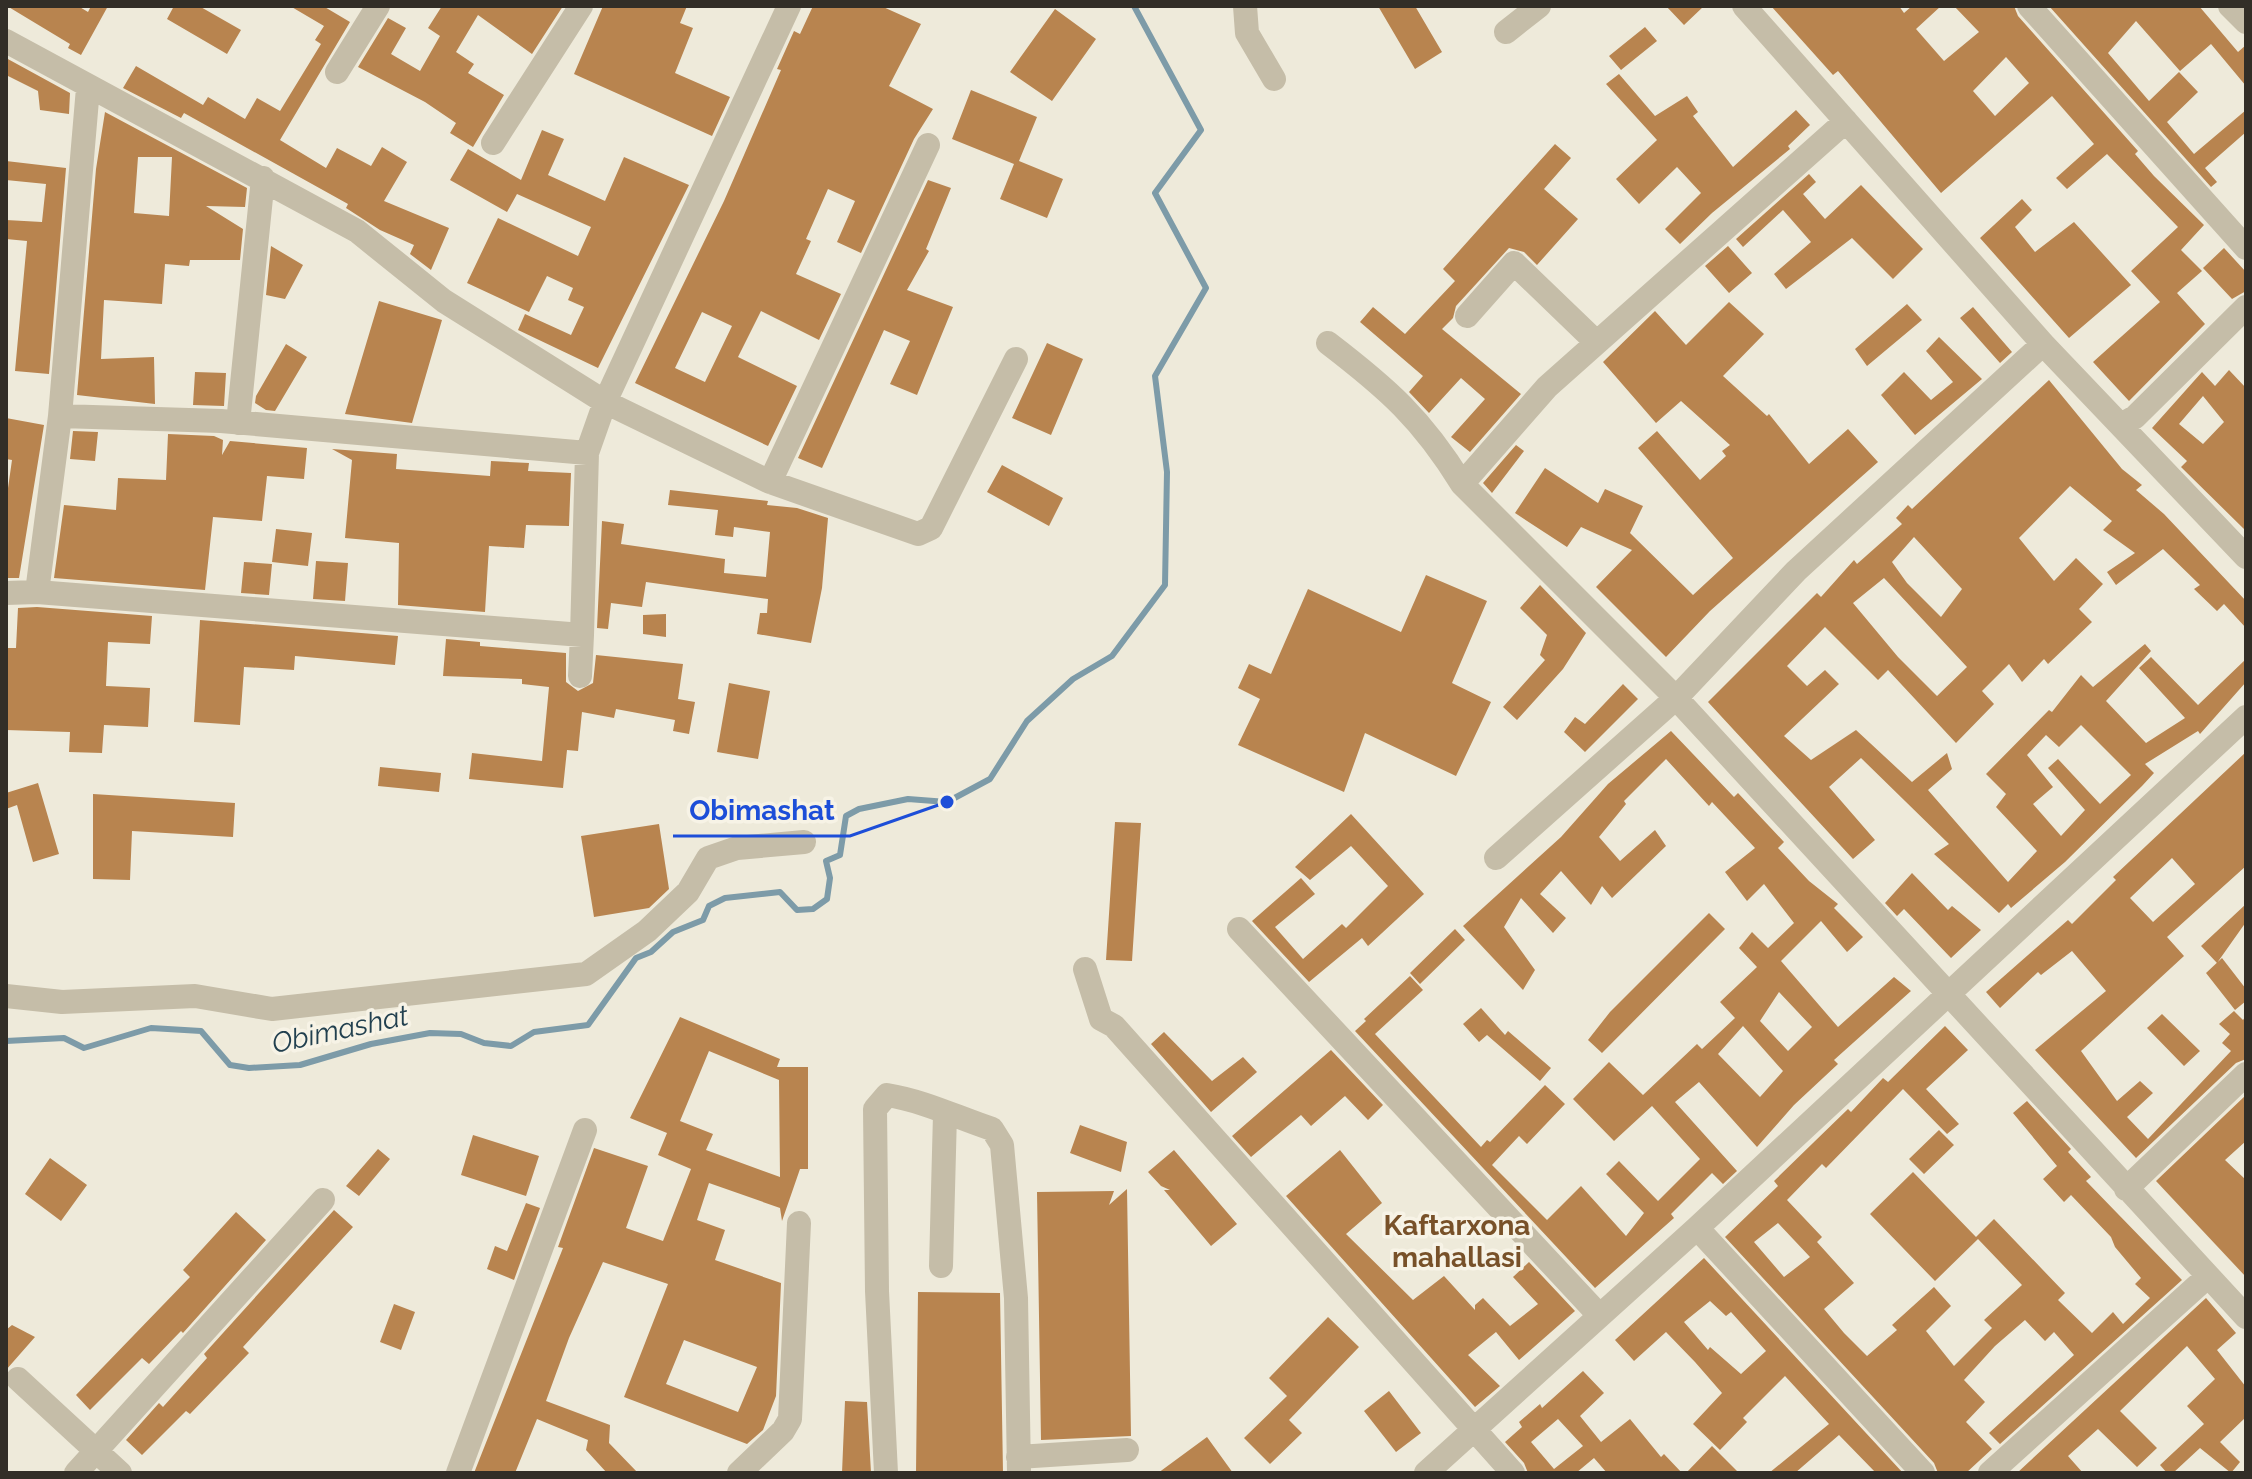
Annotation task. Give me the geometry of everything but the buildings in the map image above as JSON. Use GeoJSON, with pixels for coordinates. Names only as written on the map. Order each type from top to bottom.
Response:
{"type":"FeatureCollection","features":[{"type":"Feature","properties":{"kind":"street"},"geometry":{"type":"LineString","coordinates":[[337,72],[378,6]]}},
{"type":"Feature","properties":{"kind":"street"},"geometry":{"type":"LineString","coordinates":[[493,143],[581,6]]}},
{"type":"Feature","properties":{"kind":"street"},"geometry":{"type":"LineString","coordinates":[[580,676],[587,453],[605,402],[789,6]]}},
{"type":"Feature","properties":{"kind":"street"},"geometry":{"type":"LineString","coordinates":[[1245,6],[1247,33],[1274,79]]}},
{"type":"Feature","properties":{"kind":"street"},"geometry":{"type":"LineString","coordinates":[[1506,32],[1539,6]]}},
{"type":"Feature","properties":{"kind":"street"},"geometry":{"type":"LineString","coordinates":[[1744,6],[2043,344],[2246,557]]}},
{"type":"Feature","properties":{"kind":"street"},"geometry":{"type":"LineString","coordinates":[[2029,6],[2246,248]]}},
{"type":"Feature","properties":{"kind":"street"},"geometry":{"type":"LineString","coordinates":[[2230,6],[2246,22]]}},
{"type":"Feature","properties":{"kind":"street"},"geometry":{"type":"LineString","coordinates":[[6,41],[357,231],[444,301],[605,402],[770,482],[918,534],[931,528],[1016,359]]}},
{"type":"Feature","properties":{"kind":"street"},"geometry":{"type":"LineString","coordinates":[[37,592],[60,416],[88,88]]}},
{"type":"Feature","properties":{"kind":"street"},"geometry":{"type":"LineString","coordinates":[[1462,484],[1547,387],[1595,341],[1677,274],[1846,121]]}},
{"type":"Feature","properties":{"kind":"street"},"geometry":{"type":"LineString","coordinates":[[770,482],[928,145]]}},
{"type":"Feature","properties":{"kind":"street"},"geometry":{"type":"LineString","coordinates":[[238,423],[263,178]]}},
{"type":"Feature","properties":{"kind":"street"},"geometry":{"type":"LineString","coordinates":[[1467,316],[1514,263],[1595,341]]}},
{"type":"Feature","properties":{"kind":"street"},"geometry":{"type":"LineString","coordinates":[[2121,425],[2135,417],[2246,307]]}},
{"type":"Feature","properties":{"kind":"street"},"geometry":{"type":"LineString","coordinates":[[1328,343],[1391,391],[1438,446],[1462,484],[1676,698],[2246,1317]]}},
{"type":"Feature","properties":{"kind":"street"},"geometry":{"type":"LineString","coordinates":[[1496,858],[1676,698],[1796,571],[2043,344]]}},
{"type":"Feature","properties":{"kind":"street"},"geometry":{"type":"LineString","coordinates":[[60,416],[238,423],[587,453]]}},
{"type":"Feature","properties":{"kind":"street"},"geometry":{"type":"LineString","coordinates":[[6,593],[37,592],[582,635]]}},
{"type":"Feature","properties":{"kind":"street"},"geometry":{"type":"LineString","coordinates":[[1426,1473],[1697,1228],[1947,992],[2246,717]]}},
{"type":"Feature","properties":{"kind":"street"},"geometry":{"type":"LineString","coordinates":[[6,996],[62,1002],[195,996],[272,1009],[586,974],[647,931],[688,892],[708,858],[737,848],[804,842]]}},
{"type":"Feature","properties":{"kind":"street"},"geometry":{"type":"LineString","coordinates":[[1239,929],[1599,1315]]}},
{"type":"Feature","properties":{"kind":"street"},"geometry":{"type":"LineString","coordinates":[[1085,969],[1101,1019],[1114,1026],[1513,1473]]}},
{"type":"Feature","properties":{"kind":"street"},"geometry":{"type":"LineString","coordinates":[[2126,1189],[2246,1074]]}},
{"type":"Feature","properties":{"kind":"street"},"geometry":{"type":"LineString","coordinates":[[886,1473],[877,1291],[875,1109],[887,1095],[920,1100],[945,1114],[992,1129],[1002,1145],[1016,1298],[1018,1465],[1127,1450]]}},
{"type":"Feature","properties":{"kind":"street"},"geometry":{"type":"LineString","coordinates":[[941,1266],[945,1114]]}},
{"type":"Feature","properties":{"kind":"street"},"geometry":{"type":"LineString","coordinates":[[458,1473],[585,1130]]}},
{"type":"Feature","properties":{"kind":"street"},"geometry":{"type":"LineString","coordinates":[[76,1473],[323,1200]]}},
{"type":"Feature","properties":{"kind":"street"},"geometry":{"type":"LineString","coordinates":[[739,1473],[790,1419],[799,1223]]}},
{"type":"Feature","properties":{"kind":"street"},"geometry":{"type":"LineString","coordinates":[[1697,1228],[1923,1473]]}},
{"type":"Feature","properties":{"kind":"street"},"geometry":{"type":"LineString","coordinates":[[1990,1473],[2207,1277]]}},
{"type":"Feature","properties":{"kind":"street"},"geometry":{"type":"LineString","coordinates":[[18,1379],[120,1473]]}},
{"type":"Feature","properties":{"kind":"waterway","name":"Obimashat"},"geometry":{"type":"LineString","coordinates":[[6,1041],[64,1038],[84,1048],[151,1028],[201,1031],[230,1065],[249,1068],[300,1065],[371,1044],[430,1033],[461,1034],[484,1043],[511,1046],[534,1032],[588,1025],[636,958],[651,952],[673,932],[703,920],[709,906],[725,898],[780,892],[797,910],[813,909],[827,899],[830,878],[826,861],[840,855],[846,816],[859,809],[908,799],[947,802],[990,779],[1027,721],[1073,679],[1112,656],[1165,585],[1167,472],[1155,376],[1206,288],[1155,193],[1201,130],[1134,6]]}},
{"type":"Feature","properties":{"kind":"place","name":"Obimashat"},"geometry":{"type":"Point","coordinates":[947,802]}},
{"type":"Feature","properties":{"kind":"district","name":"Kaftarxona mahallasi"},"geometry":{"type":"Point","coordinates":[1457,1241]}}]}
